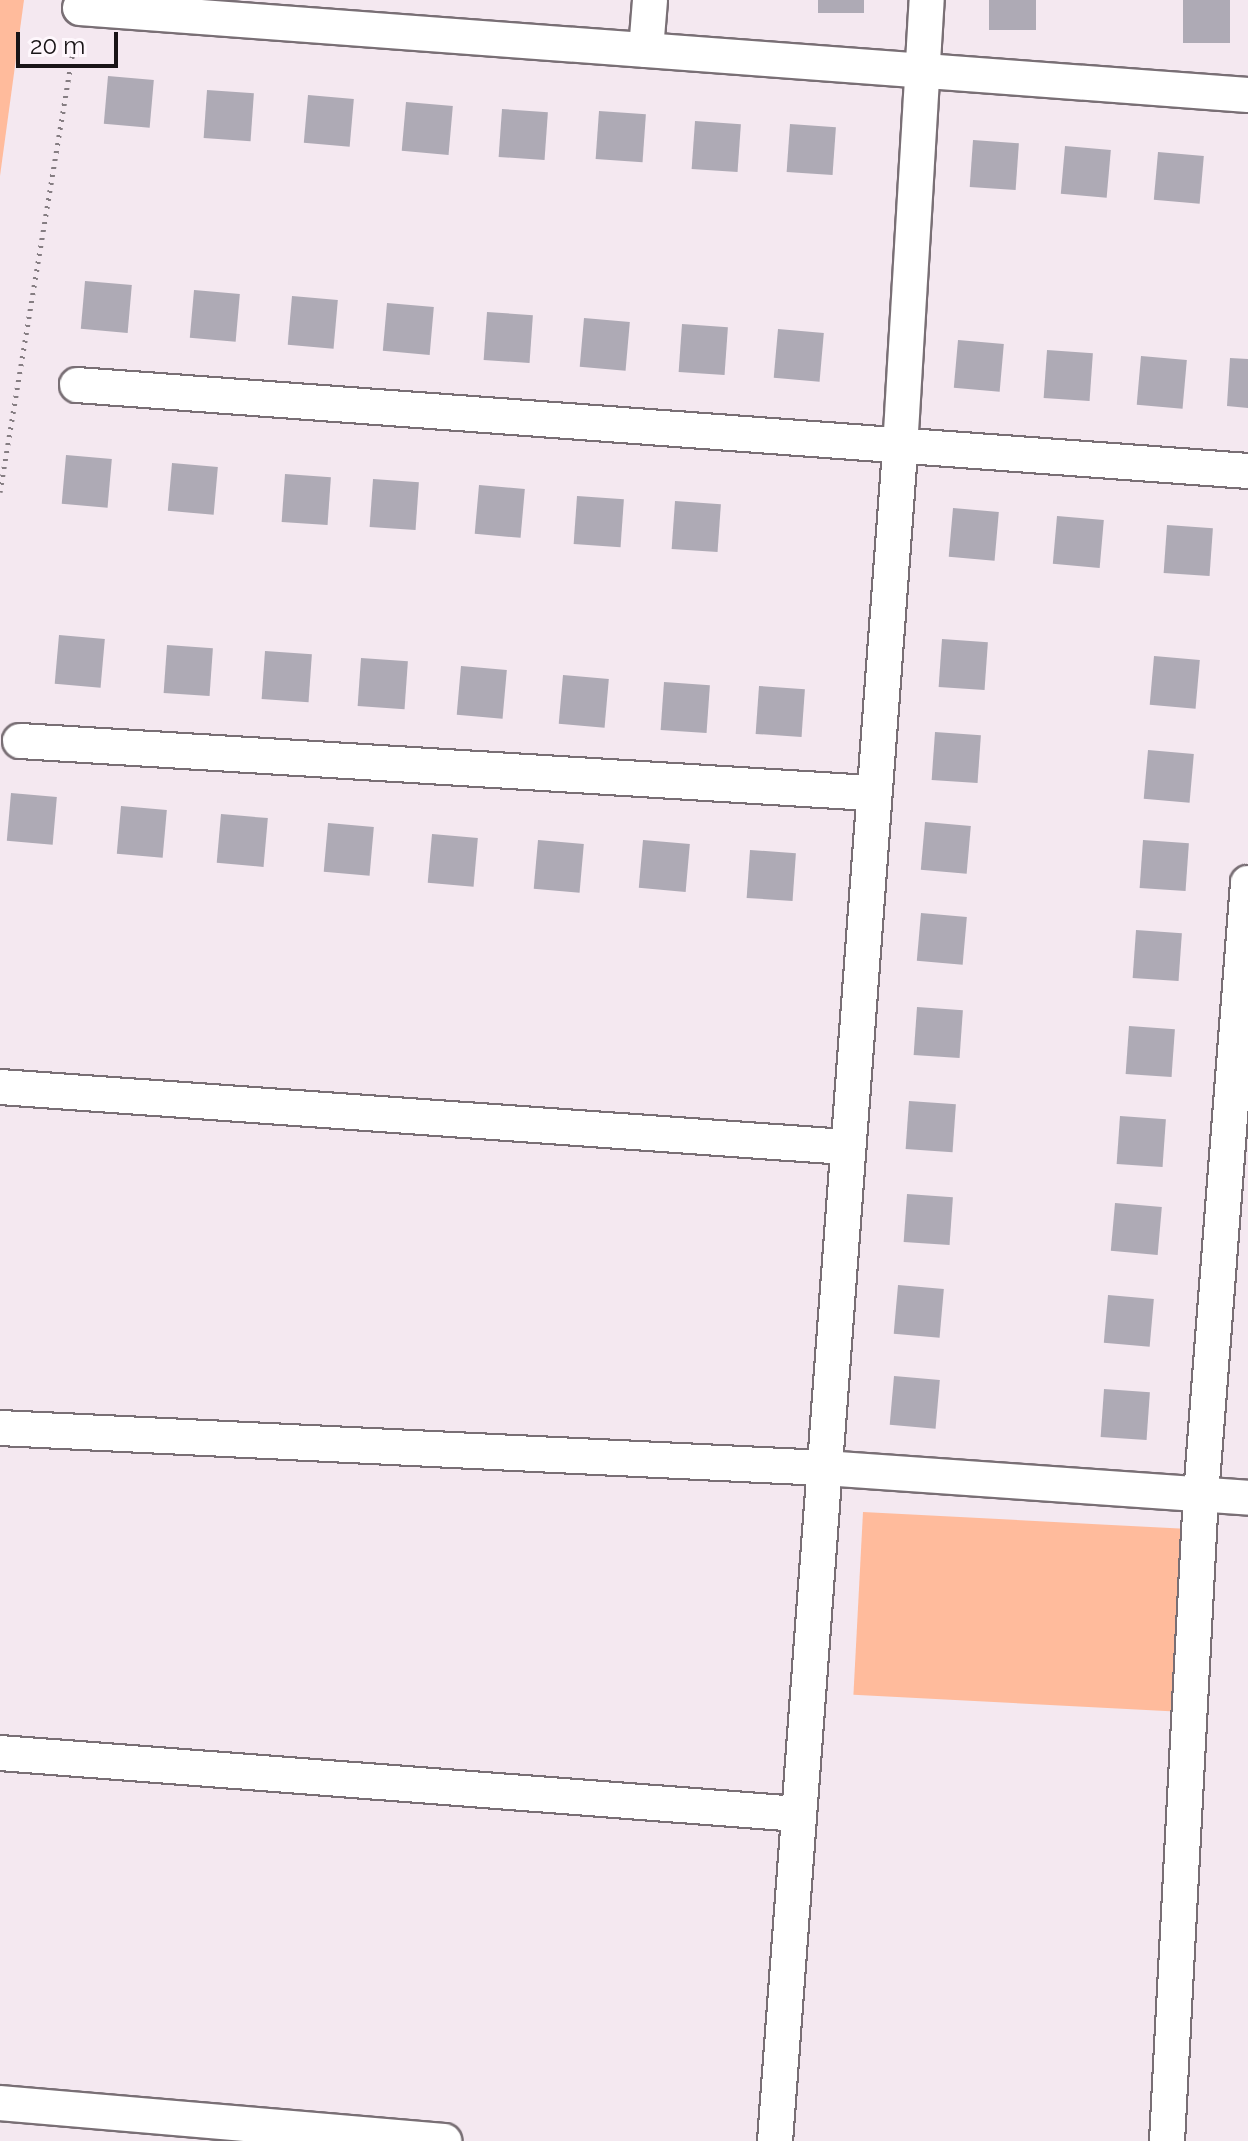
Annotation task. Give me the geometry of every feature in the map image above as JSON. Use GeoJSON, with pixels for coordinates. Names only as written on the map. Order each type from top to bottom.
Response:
{"type":"FeatureCollection","features":[{"type":"Feature","properties":{"kind":"street"},"geometry":{"type":"LineString","coordinates":[[646,50],[650,0]]}},
{"type":"Feature","properties":{"kind":"street"},"geometry":{"type":"LineString","coordinates":[[775,2141],[871,793],[900,449],[927,0]]}},
{"type":"Feature","properties":{"kind":"street"},"geometry":{"type":"LineString","coordinates":[[80,8],[237,11],[646,50],[1248,95]]}},
{"type":"Feature","properties":{"kind":"street"},"geometry":{"type":"LineString","coordinates":[[77,385],[900,449],[1248,471]]}},
{"type":"Feature","properties":{"kind":"street"},"geometry":{"type":"LineString","coordinates":[[20,741],[871,793]]}},
{"type":"Feature","properties":{"kind":"street"},"geometry":{"type":"LineString","coordinates":[[1167,2141],[1201,1495],[1248,883]]}},
{"type":"Feature","properties":{"kind":"street"},"geometry":{"type":"LineString","coordinates":[[0,1087],[846,1147]]}},
{"type":"Feature","properties":{"kind":"street"},"geometry":{"type":"LineString","coordinates":[[0,1428],[823,1468],[1248,1498]]}},
{"type":"Feature","properties":{"kind":"street"},"geometry":{"type":"LineString","coordinates":[[0,1753],[799,1814]]}},
{"type":"Feature","properties":{"kind":"street"},"geometry":{"type":"LineString","coordinates":[[0,2103],[444,2141]]}},
{"type":"Feature","properties":{"kind":"path"},"geometry":{"type":"LineString","coordinates":[[0,492],[80,8]]}},
{"type":"Feature","properties":{"kind":"shaded area"},"geometry":{"type":"Polygon","coordinates":[[[0,0],[24,0],[0,176],[0,0]]]}},
{"type":"Feature","properties":{"kind":"shaded area"},"geometry":{"type":"Polygon","coordinates":[[[863,1512],[1185,1529],[1175,1712],[853,1695],[863,1512]]]}},
{"type":"Feature","properties":{"kind":"building"},"geometry":{"type":"Polygon","coordinates":[[[818,0],[864,0],[864,13],[818,13],[818,0]]]}},
{"type":"Feature","properties":{"kind":"building"},"geometry":{"type":"Polygon","coordinates":[[[989,0],[1036,0],[1036,30],[989,30],[989,0]]]}},
{"type":"Feature","properties":{"kind":"building"},"geometry":{"type":"Polygon","coordinates":[[[1183,0],[1230,0],[1230,43],[1183,43],[1183,0]]]}},
{"type":"Feature","properties":{"kind":"building"},"geometry":{"type":"Polygon","coordinates":[[[108,76],[154,80],[150,128],[104,124],[108,76]]]}},
{"type":"Feature","properties":{"kind":"building"},"geometry":{"type":"Polygon","coordinates":[[[207,90],[254,93],[251,141],[204,138],[207,90]]]}},
{"type":"Feature","properties":{"kind":"building"},"geometry":{"type":"Polygon","coordinates":[[[308,95],[354,99],[350,147],[304,143],[308,95]]]}},
{"type":"Feature","properties":{"kind":"building"},"geometry":{"type":"Polygon","coordinates":[[[406,102],[453,106],[449,155],[402,151],[406,102]]]}},
{"type":"Feature","properties":{"kind":"building"},"geometry":{"type":"Polygon","coordinates":[[[502,109],[548,112],[545,160],[499,157],[502,109]]]}},
{"type":"Feature","properties":{"kind":"building"},"geometry":{"type":"Polygon","coordinates":[[[599,111],[646,114],[643,162],[596,159],[599,111]]]}},
{"type":"Feature","properties":{"kind":"building"},"geometry":{"type":"Polygon","coordinates":[[[695,121],[741,124],[738,172],[692,169],[695,121]]]}},
{"type":"Feature","properties":{"kind":"building"},"geometry":{"type":"Polygon","coordinates":[[[790,124],[836,127],[833,175],[787,172],[790,124]]]}},
{"type":"Feature","properties":{"kind":"building"},"geometry":{"type":"Polygon","coordinates":[[[973,140],[1019,143],[1016,190],[970,187],[973,140]]]}},
{"type":"Feature","properties":{"kind":"building"},"geometry":{"type":"Polygon","coordinates":[[[1065,146],[1111,150],[1107,198],[1061,194],[1065,146]]]}},
{"type":"Feature","properties":{"kind":"building"},"geometry":{"type":"Polygon","coordinates":[[[1158,152],[1204,156],[1200,204],[1154,200],[1158,152]]]}},
{"type":"Feature","properties":{"kind":"building"},"geometry":{"type":"Polygon","coordinates":[[[85,281],[132,285],[128,333],[81,329],[85,281]]]}},
{"type":"Feature","properties":{"kind":"building"},"geometry":{"type":"Polygon","coordinates":[[[194,290],[240,294],[236,342],[190,338],[194,290]]]}},
{"type":"Feature","properties":{"kind":"building"},"geometry":{"type":"Polygon","coordinates":[[[292,296],[338,300],[334,349],[288,345],[292,296]]]}},
{"type":"Feature","properties":{"kind":"building"},"geometry":{"type":"Polygon","coordinates":[[[387,303],[434,307],[430,355],[383,351],[387,303]]]}},
{"type":"Feature","properties":{"kind":"building"},"geometry":{"type":"Polygon","coordinates":[[[487,312],[533,315],[530,363],[484,360],[487,312]]]}},
{"type":"Feature","properties":{"kind":"building"},"geometry":{"type":"Polygon","coordinates":[[[584,318],[630,322],[626,371],[580,367],[584,318]]]}},
{"type":"Feature","properties":{"kind":"building"},"geometry":{"type":"Polygon","coordinates":[[[682,324],[728,327],[725,375],[679,372],[682,324]]]}},
{"type":"Feature","properties":{"kind":"building"},"geometry":{"type":"Polygon","coordinates":[[[778,329],[824,333],[820,382],[774,378],[778,329]]]}},
{"type":"Feature","properties":{"kind":"building"},"geometry":{"type":"Polygon","coordinates":[[[958,340],[1004,344],[1000,392],[954,388],[958,340]]]}},
{"type":"Feature","properties":{"kind":"building"},"geometry":{"type":"Polygon","coordinates":[[[1047,350],[1093,353],[1090,401],[1044,398],[1047,350]]]}},
{"type":"Feature","properties":{"kind":"building"},"geometry":{"type":"Polygon","coordinates":[[[1141,356],[1187,360],[1183,409],[1137,405],[1141,356]]]}},
{"type":"Feature","properties":{"kind":"building"},"geometry":{"type":"Polygon","coordinates":[[[1230,358],[1248,359],[1248,408],[1227,406],[1230,358]]]}},
{"type":"Feature","properties":{"kind":"building"},"geometry":{"type":"Polygon","coordinates":[[[66,455],[112,459],[108,508],[62,504],[66,455]]]}},
{"type":"Feature","properties":{"kind":"building"},"geometry":{"type":"Polygon","coordinates":[[[172,463],[218,467],[214,515],[168,511],[172,463]]]}},
{"type":"Feature","properties":{"kind":"building"},"geometry":{"type":"Polygon","coordinates":[[[285,474],[331,477],[328,525],[282,522],[285,474]]]}},
{"type":"Feature","properties":{"kind":"building"},"geometry":{"type":"Polygon","coordinates":[[[373,479],[419,482],[416,530],[370,527],[373,479]]]}},
{"type":"Feature","properties":{"kind":"building"},"geometry":{"type":"Polygon","coordinates":[[[479,485],[525,489],[521,538],[475,534],[479,485]]]}},
{"type":"Feature","properties":{"kind":"building"},"geometry":{"type":"Polygon","coordinates":[[[577,496],[624,499],[621,547],[574,544],[577,496]]]}},
{"type":"Feature","properties":{"kind":"building"},"geometry":{"type":"Polygon","coordinates":[[[675,501],[721,504],[718,552],[672,549],[675,501]]]}},
{"type":"Feature","properties":{"kind":"building"},"geometry":{"type":"Polygon","coordinates":[[[953,508],[999,512],[995,561],[949,557],[953,508]]]}},
{"type":"Feature","properties":{"kind":"building"},"geometry":{"type":"Polygon","coordinates":[[[1057,516],[1104,520],[1100,568],[1053,564],[1057,516]]]}},
{"type":"Feature","properties":{"kind":"building"},"geometry":{"type":"Polygon","coordinates":[[[1167,525],[1213,528],[1210,576],[1164,573],[1167,525]]]}},
{"type":"Feature","properties":{"kind":"building"},"geometry":{"type":"Polygon","coordinates":[[[59,635],[105,639],[101,688],[55,684],[59,635]]]}},
{"type":"Feature","properties":{"kind":"building"},"geometry":{"type":"Polygon","coordinates":[[[942,639],[988,642],[985,690],[939,687],[942,639]]]}},
{"type":"Feature","properties":{"kind":"building"},"geometry":{"type":"Polygon","coordinates":[[[167,645],[213,648],[210,696],[164,693],[167,645]]]}},
{"type":"Feature","properties":{"kind":"building"},"geometry":{"type":"Polygon","coordinates":[[[265,651],[312,654],[309,702],[262,699],[265,651]]]}},
{"type":"Feature","properties":{"kind":"building"},"geometry":{"type":"Polygon","coordinates":[[[1154,656],[1200,660],[1196,709],[1150,705],[1154,656]]]}},
{"type":"Feature","properties":{"kind":"building"},"geometry":{"type":"Polygon","coordinates":[[[361,658],[408,661],[405,709],[358,706],[361,658]]]}},
{"type":"Feature","properties":{"kind":"building"},"geometry":{"type":"Polygon","coordinates":[[[461,666],[507,670],[503,719],[457,715],[461,666]]]}},
{"type":"Feature","properties":{"kind":"building"},"geometry":{"type":"Polygon","coordinates":[[[563,675],[609,679],[605,728],[559,724],[563,675]]]}},
{"type":"Feature","properties":{"kind":"building"},"geometry":{"type":"Polygon","coordinates":[[[664,682],[710,685],[707,733],[661,730],[664,682]]]}},
{"type":"Feature","properties":{"kind":"building"},"geometry":{"type":"Polygon","coordinates":[[[759,686],[805,689],[802,737],[756,734],[759,686]]]}},
{"type":"Feature","properties":{"kind":"building"},"geometry":{"type":"Polygon","coordinates":[[[935,732],[981,735],[978,783],[932,780],[935,732]]]}},
{"type":"Feature","properties":{"kind":"building"},"geometry":{"type":"Polygon","coordinates":[[[1148,750],[1194,754],[1190,803],[1144,799],[1148,750]]]}},
{"type":"Feature","properties":{"kind":"building"},"geometry":{"type":"Polygon","coordinates":[[[11,793],[57,797],[53,845],[7,841],[11,793]]]}},
{"type":"Feature","properties":{"kind":"building"},"geometry":{"type":"Polygon","coordinates":[[[121,806],[167,810],[163,858],[117,854],[121,806]]]}},
{"type":"Feature","properties":{"kind":"building"},"geometry":{"type":"Polygon","coordinates":[[[221,814],[268,818],[264,867],[217,863],[221,814]]]}},
{"type":"Feature","properties":{"kind":"building"},"geometry":{"type":"Polygon","coordinates":[[[925,822],[971,826],[967,874],[921,870],[925,822]]]}},
{"type":"Feature","properties":{"kind":"building"},"geometry":{"type":"Polygon","coordinates":[[[328,823],[374,827],[370,876],[324,872],[328,823]]]}},
{"type":"Feature","properties":{"kind":"building"},"geometry":{"type":"Polygon","coordinates":[[[432,834],[478,838],[474,887],[428,883],[432,834]]]}},
{"type":"Feature","properties":{"kind":"building"},"geometry":{"type":"Polygon","coordinates":[[[538,840],[584,844],[580,893],[534,889],[538,840]]]}},
{"type":"Feature","properties":{"kind":"building"},"geometry":{"type":"Polygon","coordinates":[[[643,840],[690,844],[686,892],[639,888],[643,840]]]}},
{"type":"Feature","properties":{"kind":"building"},"geometry":{"type":"Polygon","coordinates":[[[1143,840],[1189,843],[1186,891],[1140,888],[1143,840]]]}},
{"type":"Feature","properties":{"kind":"building"},"geometry":{"type":"Polygon","coordinates":[[[750,850],[796,853],[793,901],[747,898],[750,850]]]}},
{"type":"Feature","properties":{"kind":"building"},"geometry":{"type":"Polygon","coordinates":[[[921,913],[967,917],[963,965],[917,961],[921,913]]]}},
{"type":"Feature","properties":{"kind":"building"},"geometry":{"type":"Polygon","coordinates":[[[1136,930],[1182,933],[1179,981],[1133,978],[1136,930]]]}},
{"type":"Feature","properties":{"kind":"building"},"geometry":{"type":"Polygon","coordinates":[[[917,1007],[963,1010],[960,1058],[914,1055],[917,1007]]]}},
{"type":"Feature","properties":{"kind":"building"},"geometry":{"type":"Polygon","coordinates":[[[1129,1026],[1175,1029],[1172,1077],[1126,1074],[1129,1026]]]}},
{"type":"Feature","properties":{"kind":"building"},"geometry":{"type":"Polygon","coordinates":[[[909,1101],[956,1104],[953,1152],[906,1149],[909,1101]]]}},
{"type":"Feature","properties":{"kind":"building"},"geometry":{"type":"Polygon","coordinates":[[[1120,1116],[1166,1119],[1163,1167],[1117,1164],[1120,1116]]]}},
{"type":"Feature","properties":{"kind":"building"},"geometry":{"type":"Polygon","coordinates":[[[907,1194],[953,1197],[950,1245],[904,1242],[907,1194]]]}},
{"type":"Feature","properties":{"kind":"building"},"geometry":{"type":"Polygon","coordinates":[[[1115,1203],[1162,1207],[1158,1255],[1111,1251],[1115,1203]]]}},
{"type":"Feature","properties":{"kind":"building"},"geometry":{"type":"Polygon","coordinates":[[[898,1285],[944,1289],[940,1338],[894,1334],[898,1285]]]}},
{"type":"Feature","properties":{"kind":"building"},"geometry":{"type":"Polygon","coordinates":[[[1108,1295],[1154,1299],[1150,1347],[1104,1343],[1108,1295]]]}},
{"type":"Feature","properties":{"kind":"building"},"geometry":{"type":"Polygon","coordinates":[[[894,1376],[940,1380],[936,1429],[890,1425],[894,1376]]]}},
{"type":"Feature","properties":{"kind":"building"},"geometry":{"type":"Polygon","coordinates":[[[1104,1389],[1150,1392],[1147,1440],[1101,1437],[1104,1389]]]}}]}
